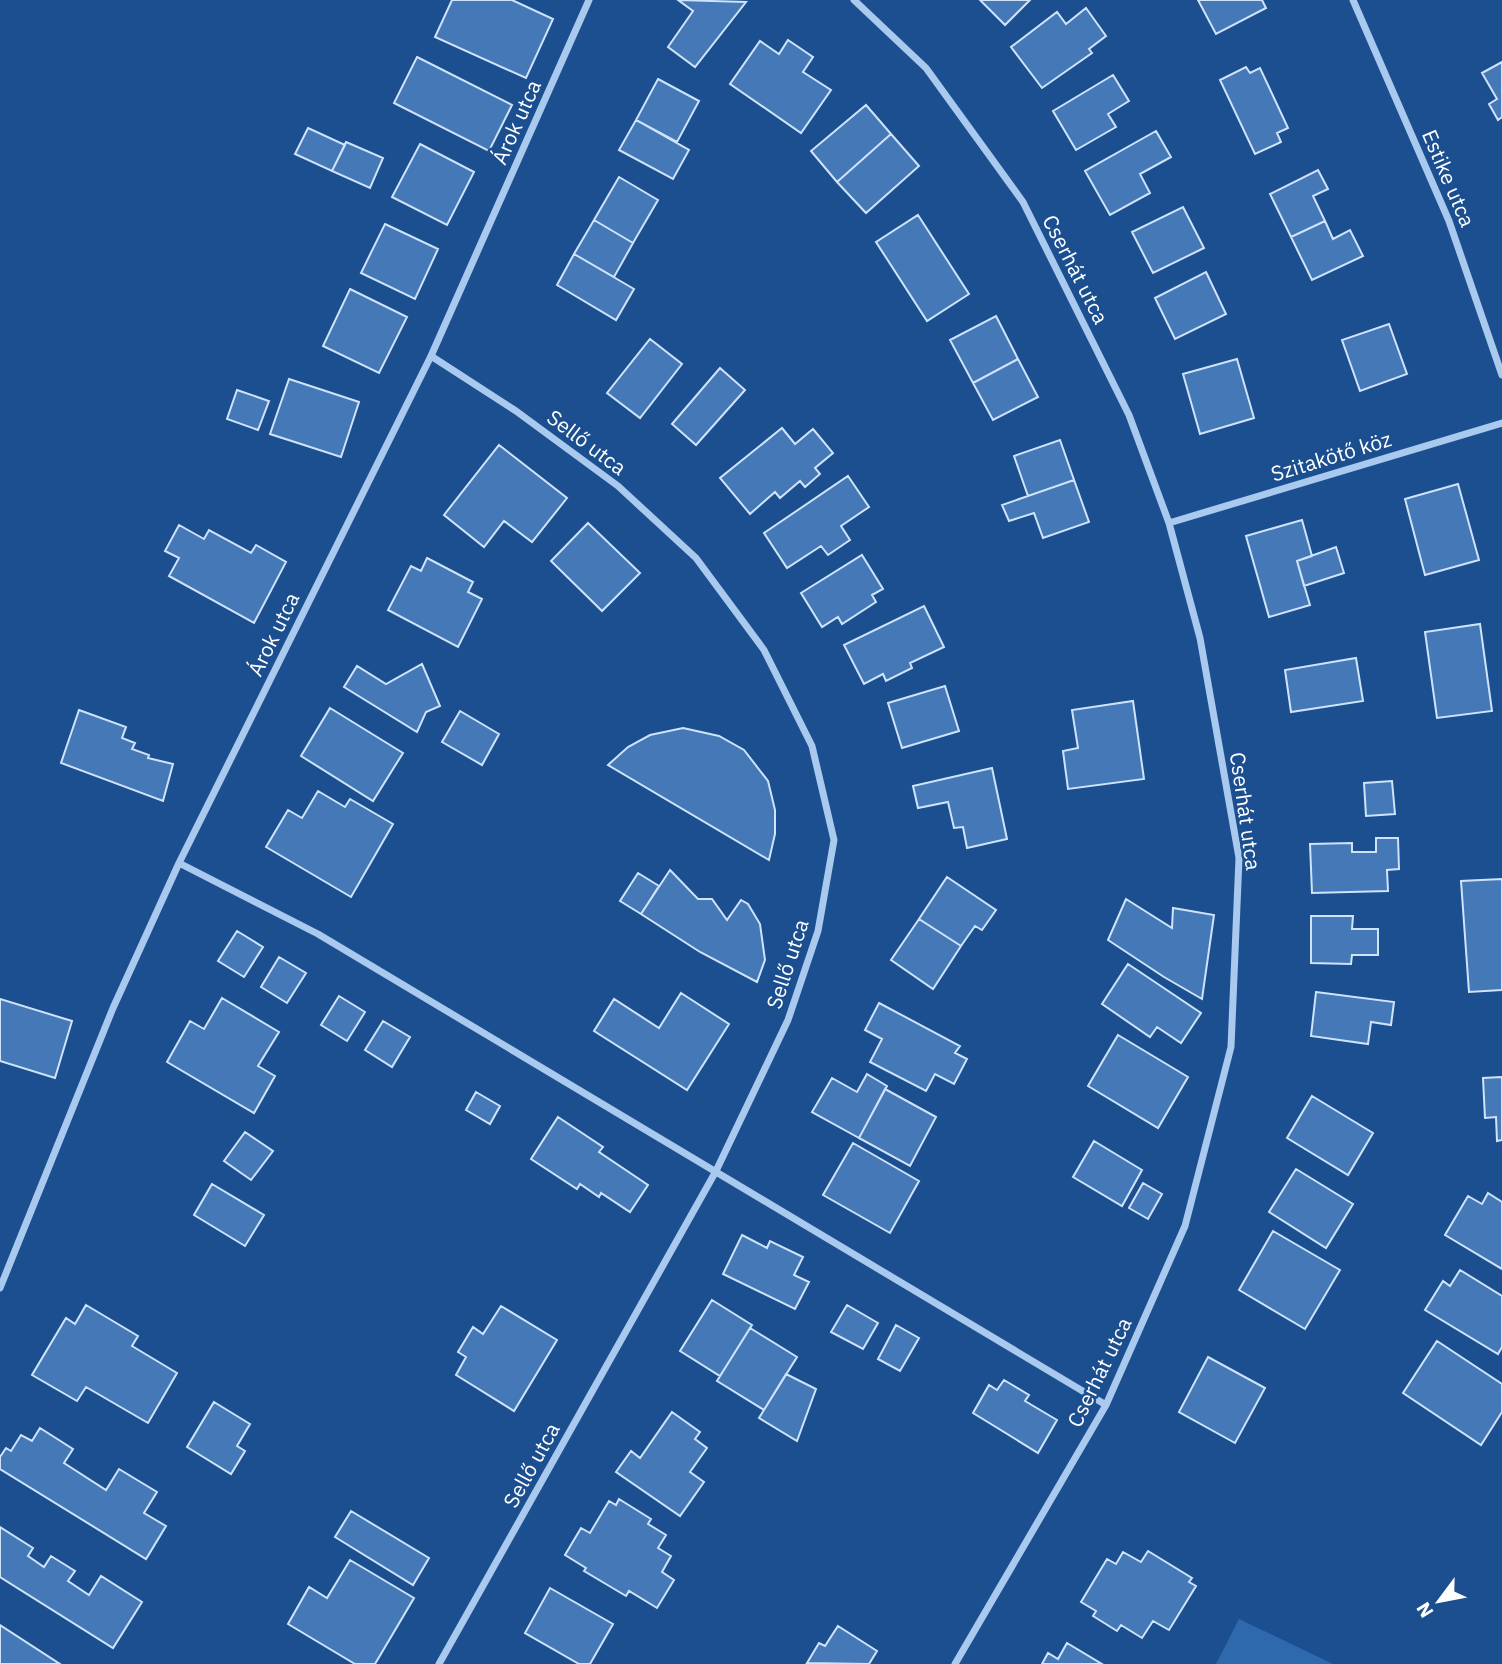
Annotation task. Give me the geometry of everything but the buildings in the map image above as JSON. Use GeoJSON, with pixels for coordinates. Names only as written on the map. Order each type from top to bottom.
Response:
{"type":"FeatureCollection","features":[{"type":"Feature","properties":{"kind":"street","name":"Árok utca"},"geometry":{"type":"LineString","coordinates":[[0,1288],[113,1008],[179,863],[431,356],[589,0]]}},
{"type":"Feature","properties":{"kind":"street","name":"Cserhát utca"},"geometry":{"type":"LineString","coordinates":[[854,0],[926,68],[1023,202],[1129,415],[1169,523],[1200,638],[1239,858],[1231,1047],[1185,1226],[1106,1405],[955,1664]]}},
{"type":"Feature","properties":{"kind":"street","name":"Estike utca"},"geometry":{"type":"LineString","coordinates":[[1353,0],[1449,221],[1502,374]]}},
{"type":"Feature","properties":{"kind":"street","name":"Sellő utca"},"geometry":{"type":"LineString","coordinates":[[431,356],[516,411],[618,486],[696,558],[764,650],[812,746],[834,840],[818,931],[788,1020],[716,1171],[439,1664]]}},
{"type":"Feature","properties":{"kind":"street","name":"Szitakötő köz"},"geometry":{"type":"LineString","coordinates":[[1169,523],[1502,423]]}},
{"type":"Feature","properties":{"kind":"street"},"geometry":{"type":"LineString","coordinates":[[179,863],[318,933],[1106,1405]]}},
{"type":"Feature","properties":{"kind":"shaded area"},"geometry":{"type":"Polygon","coordinates":[[[1239,1619],[1333,1664],[1216,1664],[1239,1619]]]}}]}
